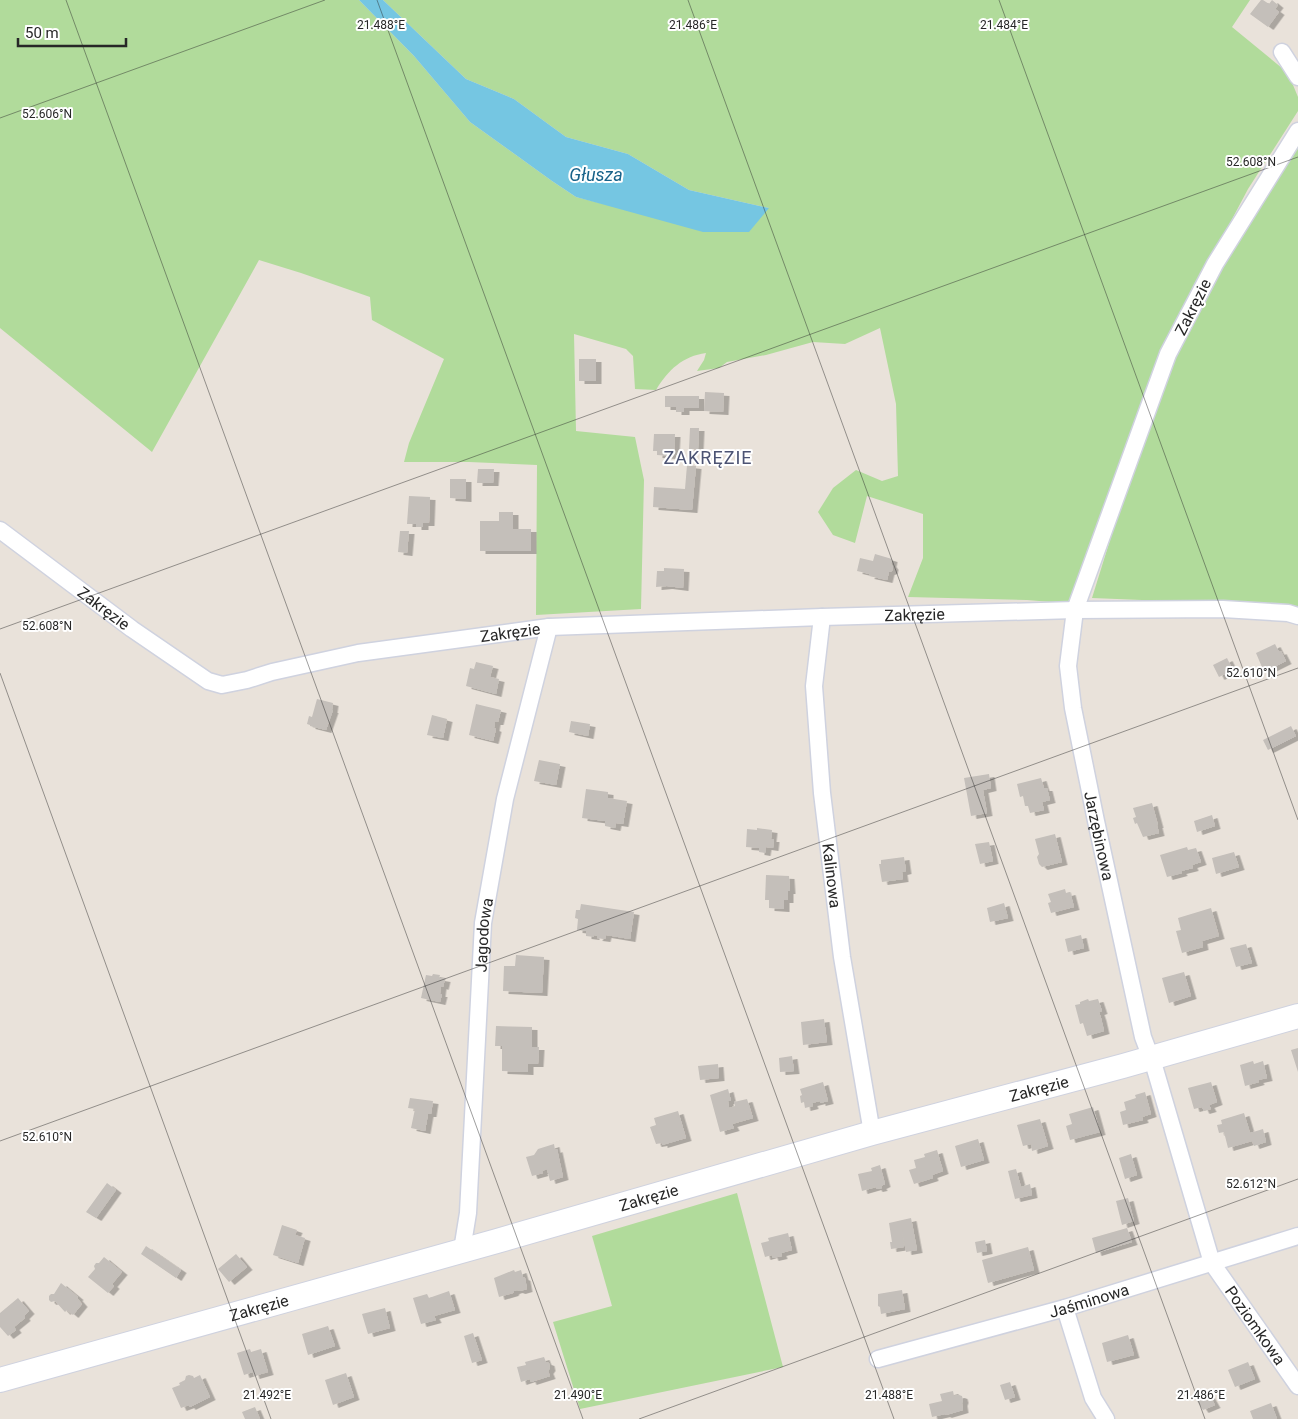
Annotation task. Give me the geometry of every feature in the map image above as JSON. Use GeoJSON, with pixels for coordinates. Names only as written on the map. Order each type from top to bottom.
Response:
{"type":"FeatureCollection","features":[{"type":"Feature","properties":{"kind":"street"},"geometry":{"type":"LineString","coordinates":[[1282,52],[1298,77]]}},
{"type":"Feature","properties":{"kind":"street","name":"Zakręzie"},"geometry":{"type":"LineString","coordinates":[[1075,610],[1168,354],[1215,264],[1298,131]]}},
{"type":"Feature","properties":{"kind":"street","name":"Zakręzie"},"geometry":{"type":"LineString","coordinates":[[0,530],[132,629],[208,681],[222,685],[358,653],[549,627],[1075,610],[1222,610],[1288,613],[1298,616]]}},
{"type":"Feature","properties":{"kind":"street","name":"Jarzębinowa"},"geometry":{"type":"LineString","coordinates":[[1075,610],[1068,666],[1073,708],[1096,822],[1143,1037],[1155,1069],[1212,1263]]}},
{"type":"Feature","properties":{"kind":"street","name":"Kalinowa"},"geometry":{"type":"LineString","coordinates":[[822,617],[814,686],[822,793],[842,957],[872,1133]]}},
{"type":"Feature","properties":{"kind":"street","name":"Jagodowa"},"geometry":{"type":"LineString","coordinates":[[462,1250],[468,1212],[483,923],[505,799],[549,627]]}},
{"type":"Feature","properties":{"kind":"street","name":"Zakręzie"},"geometry":{"type":"LineString","coordinates":[[0,1380],[872,1133],[1298,1016]]}},
{"type":"Feature","properties":{"kind":"street","name":"Jaśminowa"},"geometry":{"type":"LineString","coordinates":[[878,1359],[1065,1308],[1298,1236]]}},
{"type":"Feature","properties":{"kind":"street","name":"Poziomkowa"},"geometry":{"type":"LineString","coordinates":[[1212,1263],[1298,1386]]}},
{"type":"Feature","properties":{"kind":"street"},"geometry":{"type":"LineString","coordinates":[[1065,1308],[1093,1398],[1106,1419]]}},
{"type":"Feature","properties":{"kind":"green space"},"geometry":{"type":"Polygon","coordinates":[[[0,0],[359,0],[414,56],[470,122],[576,197],[620,208],[769,208],[689,190],[628,154],[566,137],[514,99],[466,79],[383,0],[1250,0],[1232,27],[1288,73],[1298,97],[1298,111],[1248,189],[1167,342],[1076,604],[1027,600],[908,597],[923,558],[923,514],[867,496],[855,543],[833,535],[818,512],[833,488],[856,470],[882,481],[898,476],[896,404],[880,328],[845,344],[813,342],[766,355],[727,362],[719,368],[697,371],[706,353],[690,357],[671,370],[656,390],[635,389],[633,356],[626,349],[574,334],[576,431],[635,437],[644,480],[641,609],[536,615],[537,465],[404,462],[409,443],[444,359],[372,320],[370,297],[259,260],[152,452],[0,328],[0,0]]]}},
{"type":"Feature","properties":{"kind":"green space"},"geometry":{"type":"Polygon","coordinates":[[[1298,140],[1298,608],[1092,598],[1124,495],[1181,340],[1229,250],[1298,140]]]}},
{"type":"Feature","properties":{"kind":"green space"},"geometry":{"type":"Polygon","coordinates":[[[737,1193],[783,1367],[580,1409],[553,1322],[612,1306],[592,1236],[737,1193]]]}},
{"type":"Feature","properties":{"kind":"water","name":"Głusza"},"geometry":{"type":"Polygon","coordinates":[[[359,0],[383,0],[466,79],[514,99],[566,137],[628,154],[689,190],[769,208],[749,232],[703,232],[576,197],[470,122],[414,56],[359,0]]]}},
{"type":"Feature","properties":{"kind":"building"},"geometry":{"type":"Polygon","coordinates":[[[1261,0],[1269,4],[1272,0],[1278,5],[1275,9],[1279,12],[1268,27],[1250,14],[1261,0]]]}},
{"type":"Feature","properties":{"kind":"building"},"geometry":{"type":"Polygon","coordinates":[[[579,359],[596,359],[596,381],[579,381],[579,359]]]}},
{"type":"Feature","properties":{"kind":"building"},"geometry":{"type":"Polygon","coordinates":[[[705,392],[724,393],[723,412],[704,411],[705,392]]]}},
{"type":"Feature","properties":{"kind":"building"},"geometry":{"type":"Polygon","coordinates":[[[665,396],[699,396],[699,408],[684,408],[684,412],[676,412],[676,407],[665,407],[665,396]]]}},
{"type":"Feature","properties":{"kind":"building"},"geometry":{"type":"Polygon","coordinates":[[[690,428],[699,428],[698,449],[689,449],[690,428]]]}},
{"type":"Feature","properties":{"kind":"building"},"geometry":{"type":"Polygon","coordinates":[[[654,434],[675,434],[674,452],[671,452],[671,456],[657,455],[657,451],[653,451],[654,434]]]}},
{"type":"Feature","properties":{"kind":"building"},"geometry":{"type":"Polygon","coordinates":[[[687,465],[696,466],[692,510],[653,507],[654,487],[685,489],[687,465]]]}},
{"type":"Feature","properties":{"kind":"building"},"geometry":{"type":"Polygon","coordinates":[[[478,469],[494,469],[493,483],[477,483],[478,469]]]}},
{"type":"Feature","properties":{"kind":"building"},"geometry":{"type":"Polygon","coordinates":[[[450,479],[466,479],[466,499],[450,498],[450,479]]]}},
{"type":"Feature","properties":{"kind":"building"},"geometry":{"type":"Polygon","coordinates":[[[409,496],[430,497],[429,523],[423,523],[423,527],[416,527],[416,524],[407,524],[409,496]]]}},
{"type":"Feature","properties":{"kind":"building"},"geometry":{"type":"Polygon","coordinates":[[[499,512],[513,512],[513,529],[531,529],[531,551],[480,551],[480,521],[499,521],[499,512]]]}},
{"type":"Feature","properties":{"kind":"building"},"geometry":{"type":"Polygon","coordinates":[[[400,531],[409,531],[407,553],[398,552],[400,531]]]}},
{"type":"Feature","properties":{"kind":"building"},"geometry":{"type":"Polygon","coordinates":[[[875,554],[892,559],[891,564],[893,567],[892,571],[889,572],[887,580],[857,571],[860,558],[873,561],[875,554]]]}},
{"type":"Feature","properties":{"kind":"building"},"geometry":{"type":"Polygon","coordinates":[[[664,568],[684,569],[683,588],[656,587],[657,571],[664,571],[664,568]]]}},
{"type":"Feature","properties":{"kind":"building"},"geometry":{"type":"Polygon","coordinates":[[[1275,644],[1286,661],[1264,672],[1256,653],[1275,644]]]}},
{"type":"Feature","properties":{"kind":"building"},"geometry":{"type":"Polygon","coordinates":[[[1227,658],[1233,670],[1219,677],[1213,665],[1227,658]]]}},
{"type":"Feature","properties":{"kind":"building"},"geometry":{"type":"Polygon","coordinates":[[[476,662],[493,666],[490,677],[499,679],[496,694],[466,686],[470,668],[474,669],[476,662]]]}},
{"type":"Feature","properties":{"kind":"building"},"geometry":{"type":"Polygon","coordinates":[[[317,699],[333,703],[333,710],[326,730],[307,724],[309,716],[312,717],[317,699]]]}},
{"type":"Feature","properties":{"kind":"building"},"geometry":{"type":"Polygon","coordinates":[[[476,704],[501,710],[498,722],[495,722],[494,728],[496,729],[493,741],[469,735],[476,704]]]}},
{"type":"Feature","properties":{"kind":"building"},"geometry":{"type":"Polygon","coordinates":[[[432,715],[447,719],[443,738],[427,735],[432,715]]]}},
{"type":"Feature","properties":{"kind":"building"},"geometry":{"type":"Polygon","coordinates":[[[571,721],[590,724],[588,736],[569,732],[571,721]]]}},
{"type":"Feature","properties":{"kind":"building"},"geometry":{"type":"Polygon","coordinates":[[[1291,726],[1296,736],[1268,750],[1263,740],[1291,726]]]}},
{"type":"Feature","properties":{"kind":"building"},"geometry":{"type":"Polygon","coordinates":[[[539,760],[560,764],[556,785],[534,781],[539,760]]]}},
{"type":"Feature","properties":{"kind":"building"},"geometry":{"type":"Polygon","coordinates":[[[989,774],[991,788],[983,790],[987,813],[971,816],[964,778],[989,774]]]}},
{"type":"Feature","properties":{"kind":"building"},"geometry":{"type":"Polygon","coordinates":[[[1041,778],[1044,788],[1047,788],[1050,800],[1042,802],[1044,810],[1030,813],[1028,806],[1025,806],[1023,796],[1020,797],[1017,784],[1041,778]]]}},
{"type":"Feature","properties":{"kind":"building"},"geometry":{"type":"Polygon","coordinates":[[[586,789],[608,792],[608,798],[627,801],[623,824],[616,823],[615,828],[605,826],[605,821],[582,818],[586,789]]]}},
{"type":"Feature","properties":{"kind":"building"},"geometry":{"type":"Polygon","coordinates":[[[1152,803],[1159,833],[1143,837],[1137,823],[1135,824],[1133,818],[1136,817],[1133,808],[1152,803]]]}},
{"type":"Feature","properties":{"kind":"building"},"geometry":{"type":"Polygon","coordinates":[[[1212,815],[1215,826],[1197,832],[1194,821],[1212,815]]]}},
{"type":"Feature","properties":{"kind":"building"},"geometry":{"type":"Polygon","coordinates":[[[757,828],[772,830],[773,848],[766,847],[765,853],[759,852],[759,848],[746,847],[747,829],[757,830],[757,828]]]}},
{"type":"Feature","properties":{"kind":"building"},"geometry":{"type":"Polygon","coordinates":[[[1055,834],[1062,862],[1042,867],[1037,857],[1039,854],[1035,839],[1055,834]]]}},
{"type":"Feature","properties":{"kind":"building"},"geometry":{"type":"Polygon","coordinates":[[[989,842],[993,861],[980,864],[975,844],[989,842]]]}},
{"type":"Feature","properties":{"kind":"building"},"geometry":{"type":"Polygon","coordinates":[[[1187,847],[1188,850],[1196,848],[1201,862],[1192,865],[1193,868],[1181,871],[1182,873],[1167,877],[1160,855],[1187,847]]]}},
{"type":"Feature","properties":{"kind":"building"},"geometry":{"type":"Polygon","coordinates":[[[1234,852],[1239,867],[1216,874],[1212,858],[1234,852]]]}},
{"type":"Feature","properties":{"kind":"building"},"geometry":{"type":"Polygon","coordinates":[[[904,857],[906,871],[902,872],[903,879],[882,882],[879,864],[881,864],[881,860],[904,857]]]}},
{"type":"Feature","properties":{"kind":"building"},"geometry":{"type":"Polygon","coordinates":[[[766,875],[789,876],[790,891],[788,891],[788,900],[784,900],[784,909],[769,908],[769,900],[765,900],[766,875]]]}},
{"type":"Feature","properties":{"kind":"building"},"geometry":{"type":"Polygon","coordinates":[[[1065,889],[1066,893],[1070,892],[1074,907],[1051,913],[1048,903],[1051,902],[1048,894],[1065,889]]]}},
{"type":"Feature","properties":{"kind":"building"},"geometry":{"type":"Polygon","coordinates":[[[1004,903],[1008,918],[990,922],[987,908],[1004,903]]]}},
{"type":"Feature","properties":{"kind":"building"},"geometry":{"type":"Polygon","coordinates":[[[581,904],[634,912],[630,939],[606,935],[605,939],[597,938],[598,936],[594,935],[594,937],[586,936],[586,931],[577,930],[578,919],[575,918],[576,910],[580,910],[581,904]]]}},
{"type":"Feature","properties":{"kind":"building"},"geometry":{"type":"Polygon","coordinates":[[[1211,908],[1219,936],[1202,941],[1203,947],[1182,953],[1176,931],[1181,930],[1178,918],[1211,908]]]}},
{"type":"Feature","properties":{"kind":"building"},"geometry":{"type":"Polygon","coordinates":[[[1081,935],[1084,948],[1068,952],[1065,939],[1081,935]]]}},
{"type":"Feature","properties":{"kind":"building"},"geometry":{"type":"Polygon","coordinates":[[[1246,944],[1252,963],[1236,967],[1230,948],[1246,944]]]}},
{"type":"Feature","properties":{"kind":"building"},"geometry":{"type":"Polygon","coordinates":[[[516,955],[544,957],[542,993],[503,991],[504,966],[515,966],[516,955]]]}},
{"type":"Feature","properties":{"kind":"building"},"geometry":{"type":"Polygon","coordinates":[[[1184,972],[1191,996],[1169,1003],[1162,978],[1184,972]]]}},
{"type":"Feature","properties":{"kind":"building"},"geometry":{"type":"Polygon","coordinates":[[[433,974],[440,975],[439,978],[445,979],[443,987],[441,986],[440,1002],[421,998],[426,975],[432,976],[433,974]]]}},
{"type":"Feature","properties":{"kind":"building"},"geometry":{"type":"Polygon","coordinates":[[[1088,999],[1089,1001],[1098,999],[1102,1011],[1099,1012],[1104,1031],[1087,1036],[1083,1023],[1080,1024],[1075,1005],[1088,999]]]}},
{"type":"Feature","properties":{"kind":"building"},"geometry":{"type":"Polygon","coordinates":[[[824,1019],[827,1042],[803,1045],[801,1022],[824,1019]]]}},
{"type":"Feature","properties":{"kind":"building"},"geometry":{"type":"Polygon","coordinates":[[[496,1026],[532,1027],[532,1047],[539,1047],[538,1064],[528,1064],[528,1072],[502,1071],[502,1046],[495,1046],[496,1026]]]}},
{"type":"Feature","properties":{"kind":"building"},"geometry":{"type":"Polygon","coordinates":[[[1298,1048],[1298,1072],[1291,1050],[1298,1048]]]}},
{"type":"Feature","properties":{"kind":"building"},"geometry":{"type":"Polygon","coordinates":[[[792,1056],[794,1071],[780,1072],[779,1058],[792,1056]]]}},
{"type":"Feature","properties":{"kind":"building"},"geometry":{"type":"Polygon","coordinates":[[[1253,1061],[1254,1064],[1263,1061],[1267,1078],[1245,1086],[1240,1065],[1253,1061]]]}},
{"type":"Feature","properties":{"kind":"building"},"geometry":{"type":"Polygon","coordinates":[[[718,1064],[719,1078],[700,1080],[698,1066],[718,1064]]]}},
{"type":"Feature","properties":{"kind":"building"},"geometry":{"type":"Polygon","coordinates":[[[823,1082],[828,1101],[812,1103],[813,1106],[805,1108],[804,1102],[801,1103],[800,1096],[802,1095],[800,1089],[823,1082]]]}},
{"type":"Feature","properties":{"kind":"building"},"geometry":{"type":"Polygon","coordinates":[[[1211,1082],[1217,1102],[1209,1105],[1211,1109],[1204,1111],[1202,1107],[1194,1109],[1188,1088],[1211,1082]]]}},
{"type":"Feature","properties":{"kind":"building"},"geometry":{"type":"Polygon","coordinates":[[[728,1089],[731,1101],[728,1101],[729,1108],[735,1106],[734,1102],[747,1099],[753,1118],[732,1124],[734,1128],[720,1132],[710,1095],[728,1089]]]}},
{"type":"Feature","properties":{"kind":"building"},"geometry":{"type":"Polygon","coordinates":[[[1145,1092],[1151,1114],[1142,1117],[1143,1120],[1123,1125],[1120,1112],[1126,1110],[1124,1102],[1136,1098],[1135,1095],[1145,1092]]]}},
{"type":"Feature","properties":{"kind":"building"},"geometry":{"type":"Polygon","coordinates":[[[410,1098],[433,1101],[425,1131],[411,1128],[415,1109],[408,1108],[410,1098]]]}},
{"type":"Feature","properties":{"kind":"building"},"geometry":{"type":"Polygon","coordinates":[[[1093,1107],[1100,1132],[1070,1140],[1066,1126],[1072,1124],[1069,1114],[1093,1107]]]}},
{"type":"Feature","properties":{"kind":"building"},"geometry":{"type":"Polygon","coordinates":[[[678,1111],[686,1138],[662,1145],[662,1143],[656,1144],[650,1127],[656,1125],[654,1118],[678,1111]]]}},
{"type":"Feature","properties":{"kind":"building"},"geometry":{"type":"Polygon","coordinates":[[[1244,1113],[1250,1133],[1263,1129],[1266,1142],[1254,1146],[1252,1141],[1228,1148],[1224,1132],[1219,1133],[1217,1125],[1222,1124],[1221,1120],[1244,1113]]]}},
{"type":"Feature","properties":{"kind":"building"},"geometry":{"type":"Polygon","coordinates":[[[1040,1119],[1048,1146],[1032,1151],[1031,1144],[1023,1146],[1017,1125],[1040,1119]]]}},
{"type":"Feature","properties":{"kind":"building"},"geometry":{"type":"Polygon","coordinates":[[[978,1139],[984,1160],[961,1167],[955,1146],[978,1139]]]}},
{"type":"Feature","properties":{"kind":"building"},"geometry":{"type":"Polygon","coordinates":[[[554,1144],[555,1150],[557,1149],[563,1177],[550,1181],[547,1169],[542,1171],[543,1173],[532,1176],[526,1157],[534,1155],[538,1149],[554,1144]]]}},
{"type":"Feature","properties":{"kind":"building"},"geometry":{"type":"Polygon","coordinates":[[[937,1150],[943,1171],[932,1175],[933,1178],[914,1184],[909,1170],[916,1168],[914,1160],[925,1157],[924,1154],[937,1150]]]}},
{"type":"Feature","properties":{"kind":"building"},"geometry":{"type":"Polygon","coordinates":[[[1131,1154],[1137,1175],[1125,1179],[1119,1158],[1131,1154]]]}},
{"type":"Feature","properties":{"kind":"building"},"geometry":{"type":"Polygon","coordinates":[[[880,1165],[885,1184],[881,1186],[882,1188],[877,1189],[876,1187],[862,1191],[858,1174],[872,1171],[871,1168],[880,1165]]]}},
{"type":"Feature","properties":{"kind":"building"},"geometry":{"type":"Polygon","coordinates":[[[1016,1169],[1021,1187],[1030,1184],[1032,1195],[1015,1199],[1008,1171],[1016,1169]]]}},
{"type":"Feature","properties":{"kind":"building"},"geometry":{"type":"Polygon","coordinates":[[[107,1183],[116,1190],[96,1218],[86,1212],[107,1183]]]}},
{"type":"Feature","properties":{"kind":"building"},"geometry":{"type":"Polygon","coordinates":[[[1128,1198],[1134,1221],[1122,1225],[1116,1201],[1128,1198]]]}},
{"type":"Feature","properties":{"kind":"building"},"geometry":{"type":"Polygon","coordinates":[[[911,1218],[917,1250],[906,1252],[902,1230],[904,1247],[891,1249],[890,1242],[892,1242],[889,1223],[911,1218]]]}},
{"type":"Feature","properties":{"kind":"building"},"geometry":{"type":"Polygon","coordinates":[[[282,1225],[297,1230],[295,1235],[305,1238],[298,1263],[273,1255],[282,1225]]]}},
{"type":"Feature","properties":{"kind":"building"},"geometry":{"type":"Polygon","coordinates":[[[1127,1228],[1132,1242],[1096,1253],[1092,1238],[1127,1228]]]}},
{"type":"Feature","properties":{"kind":"building"},"geometry":{"type":"Polygon","coordinates":[[[788,1233],[792,1250],[781,1253],[782,1256],[773,1258],[772,1255],[765,1257],[761,1243],[769,1241],[768,1238],[788,1233]]]}},
{"type":"Feature","properties":{"kind":"building"},"geometry":{"type":"Polygon","coordinates":[[[985,1240],[987,1251],[977,1253],[975,1242],[985,1240]]]}},
{"type":"Feature","properties":{"kind":"building"},"geometry":{"type":"Polygon","coordinates":[[[146,1246],[181,1270],[176,1278],[141,1254],[146,1246]]]}},
{"type":"Feature","properties":{"kind":"building"},"geometry":{"type":"Polygon","coordinates":[[[1028,1247],[1034,1270],[988,1283],[982,1260],[1028,1247]]]}},
{"type":"Feature","properties":{"kind":"building"},"geometry":{"type":"Polygon","coordinates":[[[236,1254],[247,1267],[229,1282],[218,1269],[236,1254]]]}},
{"type":"Feature","properties":{"kind":"building"},"geometry":{"type":"Polygon","coordinates":[[[104,1257],[122,1272],[112,1284],[114,1286],[108,1293],[88,1277],[95,1269],[96,1263],[99,1263],[104,1257]]]}},
{"type":"Feature","properties":{"kind":"building"},"geometry":{"type":"Polygon","coordinates":[[[514,1270],[515,1272],[521,1270],[527,1289],[517,1290],[499,1297],[494,1278],[514,1270]]]}},
{"type":"Feature","properties":{"kind":"building"},"geometry":{"type":"Polygon","coordinates":[[[61,1283],[78,1297],[82,1304],[73,1315],[67,1310],[65,1312],[55,1301],[51,1302],[49,1300],[49,1296],[54,1294],[61,1283]]]}},
{"type":"Feature","properties":{"kind":"building"},"geometry":{"type":"Polygon","coordinates":[[[902,1290],[905,1309],[881,1314],[880,1307],[878,1306],[878,1294],[902,1290]]]}},
{"type":"Feature","properties":{"kind":"building"},"geometry":{"type":"Polygon","coordinates":[[[449,1291],[455,1310],[434,1316],[436,1320],[421,1324],[413,1298],[427,1294],[429,1298],[449,1291]]]}},
{"type":"Feature","properties":{"kind":"building"},"geometry":{"type":"Polygon","coordinates":[[[18,1298],[29,1311],[24,1316],[25,1318],[14,1327],[16,1330],[8,1336],[0,1327],[0,1313],[18,1298]]]}},
{"type":"Feature","properties":{"kind":"building"},"geometry":{"type":"Polygon","coordinates":[[[385,1308],[390,1328],[368,1334],[362,1314],[385,1308]]]}},
{"type":"Feature","properties":{"kind":"building"},"geometry":{"type":"Polygon","coordinates":[[[328,1326],[335,1346],[308,1355],[302,1334],[328,1326]]]}},
{"type":"Feature","properties":{"kind":"building"},"geometry":{"type":"Polygon","coordinates":[[[473,1333],[482,1360],[472,1363],[464,1336],[473,1333]]]}},
{"type":"Feature","properties":{"kind":"building"},"geometry":{"type":"Polygon","coordinates":[[[1128,1335],[1134,1355],[1107,1362],[1102,1343],[1128,1335]]]}},
{"type":"Feature","properties":{"kind":"building"},"geometry":{"type":"Polygon","coordinates":[[[250,1349],[251,1352],[261,1349],[268,1372],[254,1376],[253,1372],[244,1375],[237,1353],[250,1349]]]}},
{"type":"Feature","properties":{"kind":"building"},"geometry":{"type":"Polygon","coordinates":[[[544,1357],[546,1362],[549,1363],[550,1368],[548,1371],[550,1376],[531,1382],[530,1379],[521,1382],[517,1367],[526,1365],[525,1362],[544,1357]]]}},
{"type":"Feature","properties":{"kind":"building"},"geometry":{"type":"Polygon","coordinates":[[[1248,1362],[1255,1379],[1235,1387],[1228,1370],[1248,1362]]]}},
{"type":"Feature","properties":{"kind":"building"},"geometry":{"type":"Polygon","coordinates":[[[346,1373],[354,1397],[333,1405],[325,1380],[346,1373]]]}},
{"type":"Feature","properties":{"kind":"building"},"geometry":{"type":"Polygon","coordinates":[[[189,1375],[194,1378],[200,1375],[210,1397],[190,1407],[189,1405],[181,1408],[172,1388],[180,1385],[179,1383],[189,1375]]]}},
{"type":"Feature","properties":{"kind":"building"},"geometry":{"type":"Polygon","coordinates":[[[1010,1382],[1015,1397],[1005,1400],[1000,1385],[1010,1382]]]}},
{"type":"Feature","properties":{"kind":"building"},"geometry":{"type":"Polygon","coordinates":[[[953,1391],[954,1396],[962,1396],[963,1410],[932,1417],[929,1404],[942,1401],[940,1394],[953,1391]]]}},
{"type":"Feature","properties":{"kind":"building"},"geometry":{"type":"Polygon","coordinates":[[[1199,1391],[1202,1395],[1207,1391],[1215,1405],[1203,1410],[1193,1395],[1199,1391]]]}},
{"type":"Feature","properties":{"kind":"building"},"geometry":{"type":"Polygon","coordinates":[[[1271,1403],[1277,1419],[1253,1419],[1250,1411],[1271,1403]]]}},
{"type":"Feature","properties":{"kind":"building"},"geometry":{"type":"Polygon","coordinates":[[[255,1407],[260,1419],[245,1419],[242,1412],[255,1407]]]}},
{"type":"Feature","properties":{"kind":"district","name":"ZAKRĘZIE"},"geometry":{"type":"Point","coordinates":[708,457]}}]}
